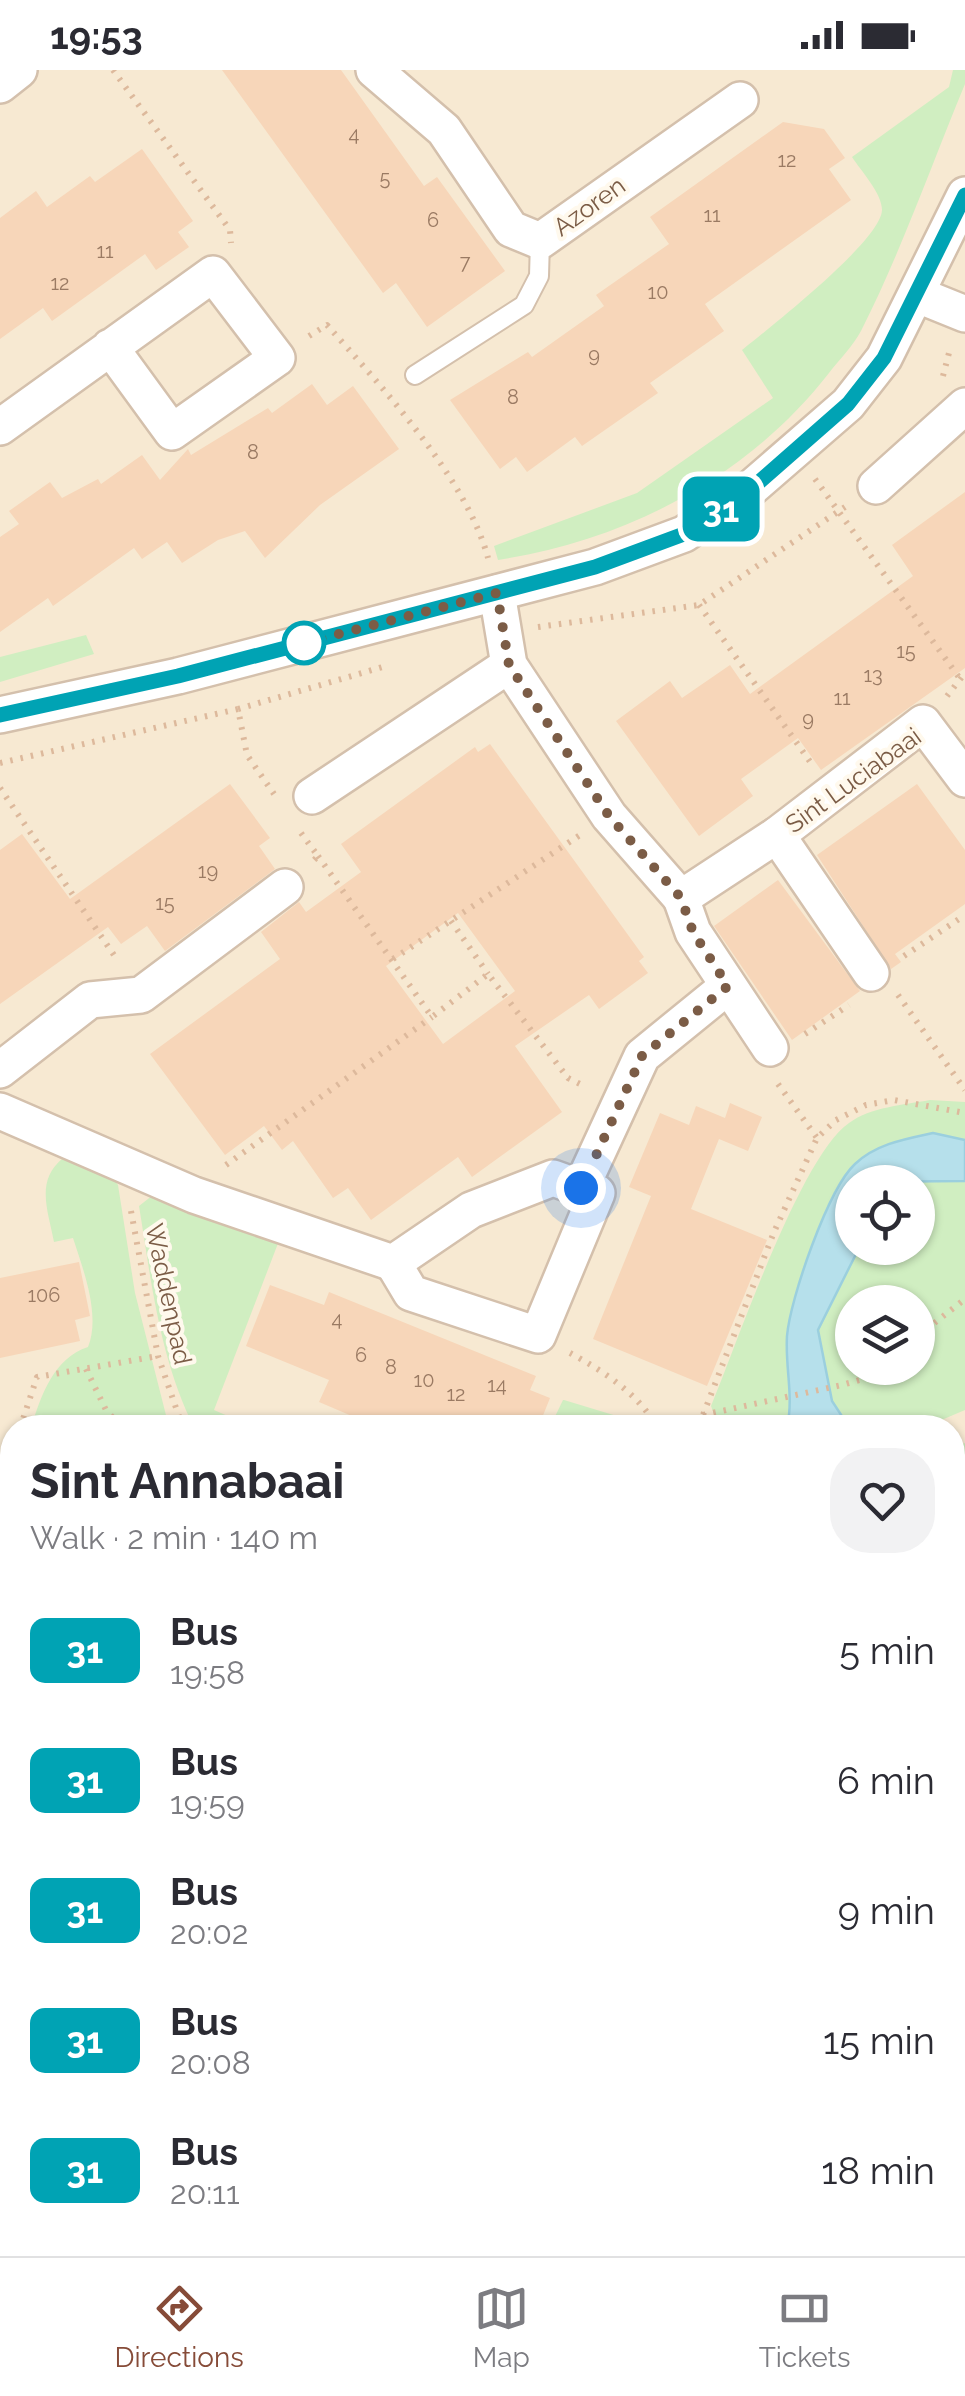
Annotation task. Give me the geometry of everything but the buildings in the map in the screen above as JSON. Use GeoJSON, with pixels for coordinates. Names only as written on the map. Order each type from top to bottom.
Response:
{"type":"FeatureCollection","features":[{"type":"Feature","properties":{"kind":"street"},"geometry":{"type":"LineString","coordinates":[[0,84],[20,70]]}},
{"type":"Feature","properties":{"kind":"street","name":"Azoren"},"geometry":{"type":"LineString","coordinates":[[374,70],[444,130],[511,229],[540,241],[740,100]]}},
{"type":"Feature","properties":{"kind":"street"},"geometry":{"type":"LineString","coordinates":[[0,715],[178,676],[497,593],[595,567],[684,534],[795,452],[848,404],[884,358],[965,196]]}},
{"type":"Feature","properties":{"kind":"street"},"geometry":{"type":"LineString","coordinates":[[0,426],[213,274],[277,358],[172,432],[110,348]]}},
{"type":"Feature","properties":{"kind":"street"},"geometry":{"type":"LineString","coordinates":[[918,295],[965,314]]}},
{"type":"Feature","properties":{"kind":"street"},"geometry":{"type":"LineString","coordinates":[[876,486],[965,406]]}},
{"type":"Feature","properties":{"kind":"street"},"geometry":{"type":"LineString","coordinates":[[497,593],[509,665],[609,816],[681,898],[693,932],[770,1048]]}},
{"type":"Feature","properties":{"kind":"street"},"geometry":{"type":"LineString","coordinates":[[296,808],[509,665]]}},
{"type":"Feature","properties":{"kind":"street","name":"Sint Luciabaai"},"geometry":{"type":"LineString","coordinates":[[681,898],[777,835],[923,723],[965,779]]}},
{"type":"Feature","properties":{"kind":"street","name":"Sint Luciabaai"},"geometry":{"type":"LineString","coordinates":[[777,835],[878,977]]}},
{"type":"Feature","properties":{"kind":"street"},"geometry":{"type":"LineString","coordinates":[[0,1070],[90,1000],[141,995],[286,887]]}},
{"type":"Feature","properties":{"kind":"street"},"geometry":{"type":"LineString","coordinates":[[581,1188],[642,1056],[728,986]]}},
{"type":"Feature","properties":{"kind":"street"},"geometry":{"type":"LineString","coordinates":[[0,1111],[194,1196],[393,1263],[411,1292],[538,1335],[598,1192],[553,1178],[471,1210],[393,1263]]}},
{"type":"Feature","properties":{"kind":"lane"},"geometry":{"type":"LineString","coordinates":[[415,375],[524,304],[539,276],[540,241]]}},
{"type":"Feature","properties":{"kind":"path"},"geometry":{"type":"LineString","coordinates":[[113,70],[234,238],[213,274]]}},
{"type":"Feature","properties":{"kind":"path"},"geometry":{"type":"LineString","coordinates":[[277,358],[326,324],[388,393],[470,510],[480,527],[497,593]]}},
{"type":"Feature","properties":{"kind":"path"},"geometry":{"type":"LineString","coordinates":[[795,452],[961,680]]}},
{"type":"Feature","properties":{"kind":"path"},"geometry":{"type":"LineString","coordinates":[[698,605],[831,791]]}},
{"type":"Feature","properties":{"kind":"path"},"geometry":{"type":"LineString","coordinates":[[0,763],[238,708],[247,755],[296,808],[318,856],[432,1017]]}},
{"type":"Feature","properties":{"kind":"path"},"geometry":{"type":"LineString","coordinates":[[0,788],[141,995]]}},
{"type":"Feature","properties":{"kind":"path"},"geometry":{"type":"LineString","coordinates":[[393,959],[609,816]]}},
{"type":"Feature","properties":{"kind":"path"},"geometry":{"type":"LineString","coordinates":[[286,887],[318,856]]}},
{"type":"Feature","properties":{"kind":"path"},"geometry":{"type":"LineString","coordinates":[[817,1138],[770,1072],[770,1048],[784,1048],[886,968],[965,914]]}},
{"type":"Feature","properties":{"kind":"path"},"geometry":{"type":"LineString","coordinates":[[450,921],[568,1078],[620,1103]]}},
{"type":"Feature","properties":{"kind":"path"},"geometry":{"type":"LineString","coordinates":[[194,1196],[214,1173],[488,974]]}},
{"type":"Feature","properties":{"kind":"path"},"geometry":{"type":"LineString","coordinates":[[878,977],[965,1090]]}},
{"type":"Feature","properties":{"kind":"path"},"geometry":{"type":"LineString","coordinates":[[704,1414],[774,1232],[817,1138],[836,1120],[866,1105],[894,1100],[965,1113]]}},
{"type":"Feature","properties":{"kind":"path","name":"Waddenpad"},"geometry":{"type":"LineString","coordinates":[[124,1167],[158,1356],[178,1415]]}},
{"type":"Feature","properties":{"kind":"path"},"geometry":{"type":"LineString","coordinates":[[935,1323],[965,1299]]}},
{"type":"Feature","properties":{"kind":"path"},"geometry":{"type":"LineString","coordinates":[[538,1335],[599,1369],[651,1415]]}},
{"type":"Feature","properties":{"kind":"path"},"geometry":{"type":"LineString","coordinates":[[24,1415],[37,1378],[158,1356]]}},
{"type":"Feature","properties":{"kind":"path"},"geometry":{"type":"LineString","coordinates":[[86,1369],[110,1415]]}},
{"type":"Feature","properties":{"kind":"path"},"geometry":{"type":"LineString","coordinates":[[704,1414],[842,1385]]}},
{"type":"Feature","properties":{"kind":"shaded area"},"geometry":{"type":"Polygon","coordinates":[[[0,70],[965,70],[965,1415],[0,1415],[0,70]]]}},
{"type":"Feature","properties":{"kind":"green space"},"geometry":{"type":"Polygon","coordinates":[[[953,70],[965,70],[965,84],[876,301],[854,342],[797,410],[722,473],[638,520],[546,551],[498,560],[494,546],[637,493],[773,398],[742,350],[864,242],[882,210],[875,189],[852,157],[949,87],[953,70]]]}},
{"type":"Feature","properties":{"kind":"green space"},"geometry":{"type":"Polygon","coordinates":[[[86,635],[94,654],[0,682],[0,657],[86,635]]]}},
{"type":"Feature","properties":{"kind":"green space"},"geometry":{"type":"Polygon","coordinates":[[[930,1100],[965,1102],[965,1140],[933,1133],[854,1165],[835,1165],[835,1228],[788,1384],[793,1402],[790,1415],[714,1415],[711,1406],[771,1254],[810,1173],[830,1142],[849,1123],[867,1113],[930,1100]]]}},
{"type":"Feature","properties":{"kind":"green space"},"geometry":{"type":"Polygon","coordinates":[[[63,1158],[113,1178],[118,1185],[135,1293],[166,1415],[35,1415],[58,1369],[76,1352],[88,1347],[93,1321],[73,1238],[54,1242],[46,1186],[54,1167],[63,1158]]]}},
{"type":"Feature","properties":{"kind":"green space"},"geometry":{"type":"Polygon","coordinates":[[[935,1180],[965,1181],[965,1410],[953,1415],[841,1415],[832,1401],[818,1330],[835,1296],[835,1385],[935,1385],[935,1285],[840,1285],[850,1265],[935,1265],[935,1180]]]}},
{"type":"Feature","properties":{"kind":"green space"},"geometry":{"type":"Polygon","coordinates":[[[153,1195],[242,1230],[259,1223],[282,1233],[214,1410],[225,1415],[188,1415],[182,1401],[158,1319],[139,1206],[153,1195]]]}},
{"type":"Feature","properties":{"kind":"green space"},"geometry":{"type":"Polygon","coordinates":[[[564,1400],[613,1415],[556,1415],[564,1400]]]}},
{"type":"Feature","properties":{"kind":"water"},"geometry":{"type":"Polygon","coordinates":[[[933,1133],[965,1140],[965,1181],[935,1181],[935,1165],[854,1165],[872,1152],[933,1133]]]}},
{"type":"Feature","properties":{"kind":"water"},"geometry":{"type":"Polygon","coordinates":[[[835,1193],[835,1265],[850,1265],[840,1285],[835,1285],[835,1296],[818,1330],[832,1401],[841,1415],[789,1415],[790,1319],[812,1246],[835,1193]]]}},
{"type":"Feature","properties":{"kind":"bus line","name":"31"},"geometry":{"type":"LineString","coordinates":[[0,715],[178,676],[595,567],[684,534],[750,490],[848,404],[884,358],[965,195]]}},
{"type":"Feature","properties":{"kind":"route"},"geometry":{"type":"LineString","coordinates":[[304,643],[497,593],[509,665],[609,816],[681,898],[693,932],[728,986],[642,1056],[581,1188]]}}]}
